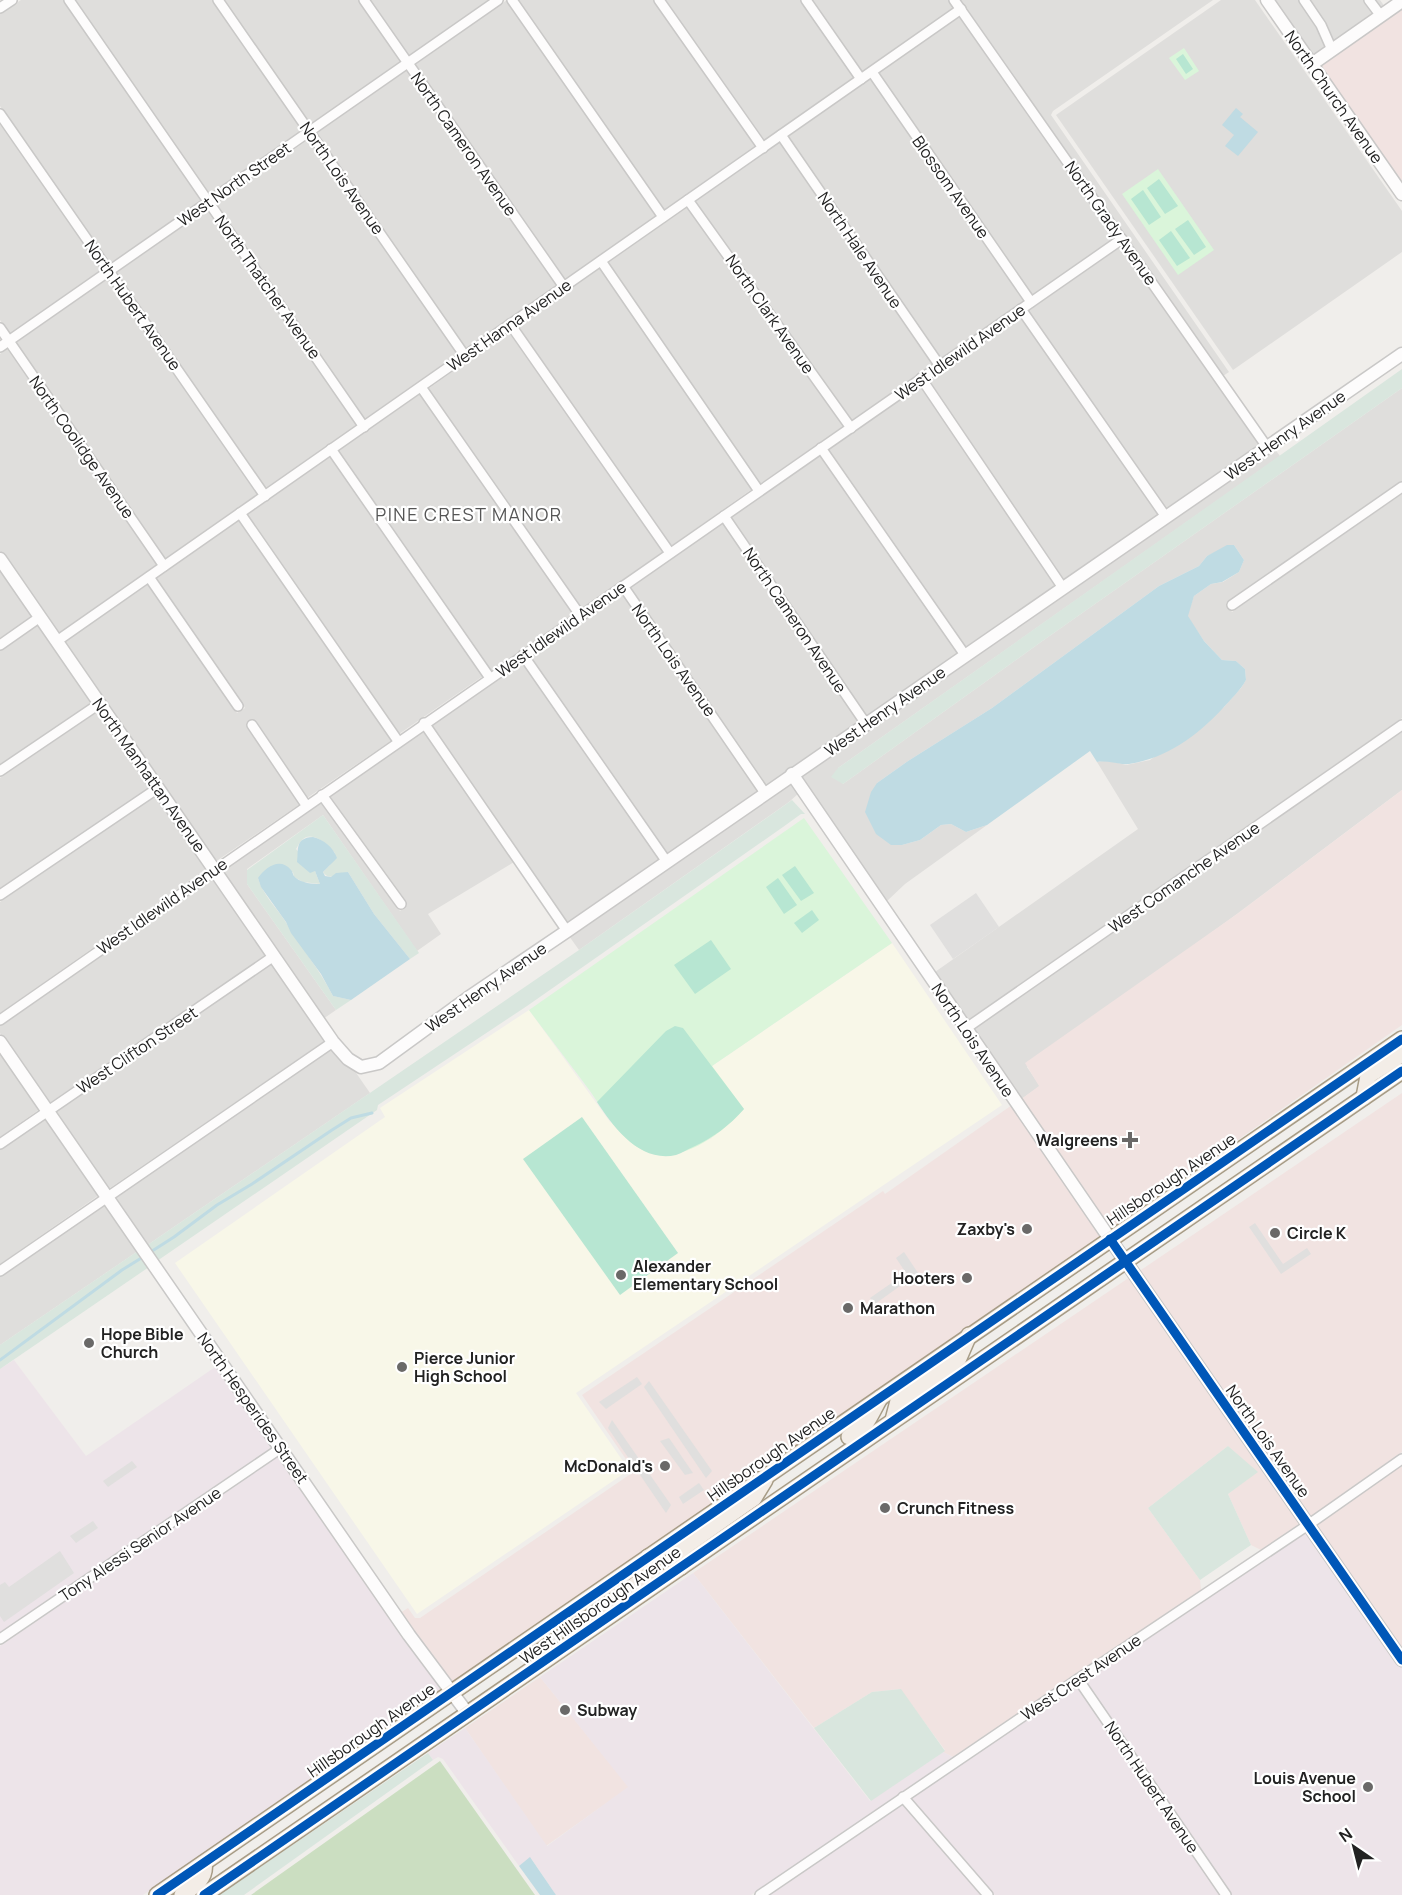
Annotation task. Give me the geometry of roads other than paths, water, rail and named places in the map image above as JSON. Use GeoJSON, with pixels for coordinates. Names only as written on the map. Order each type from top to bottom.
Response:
{"type":"FeatureCollection","features":[{"type":"Feature","properties":{"kind":"main road","name":"Hillsborough Avenue"},"geometry":{"type":"LineString","coordinates":[[157,1895],[1402,1039]]}},
{"type":"Feature","properties":{"kind":"main road"},"geometry":{"type":"LineString","coordinates":[[1364,1097],[1368,1077],[1402,1054]]}},
{"type":"Feature","properties":{"kind":"main road","name":"West Hillsborough Avenue"},"geometry":{"type":"LineString","coordinates":[[468,1714],[1402,1071]]}},
{"type":"Feature","properties":{"kind":"main road"},"geometry":{"type":"LineString","coordinates":[[893,1420],[898,1401],[959,1358],[969,1335]]}},
{"type":"Feature","properties":{"kind":"main road"},"geometry":{"type":"LineString","coordinates":[[791,1490],[796,1475],[864,1427],[870,1420],[880,1397]]}},
{"type":"Feature","properties":{"kind":"main road"},"geometry":{"type":"LineString","coordinates":[[681,1567],[680,1553],[684,1547],[754,1498],[768,1474]]}},
{"type":"Feature","properties":{"kind":"main road"},"geometry":{"type":"LineString","coordinates":[[573,1642],[592,1616],[650,1574],[652,1567],[648,1557]]}},
{"type":"Feature","properties":{"kind":"main road"},"geometry":{"type":"LineString","coordinates":[[204,1895],[468,1714]]}},
{"type":"Feature","properties":{"kind":"main road"},"geometry":{"type":"LineString","coordinates":[[182,1895],[194,1887],[202,1877],[205,1871],[204,1863]]}},
{"type":"Feature","properties":{"kind":"street"},"geometry":{"type":"LineString","coordinates":[[0,8],[12,0]]}},
{"type":"Feature","properties":{"kind":"street","name":"North Thatcher Avenue"},"geometry":{"type":"LineString","coordinates":[[69,0],[364,427]]}},
{"type":"Feature","properties":{"kind":"street","name":"North Lois Avenue"},"geometry":{"type":"LineString","coordinates":[[218,0],[465,356]]}},
{"type":"Feature","properties":{"kind":"street","name":"North Cameron Avenue"},"geometry":{"type":"LineString","coordinates":[[364,0],[564,287]]}},
{"type":"Feature","properties":{"kind":"street","name":"West North Street"},"geometry":{"type":"LineString","coordinates":[[0,347],[498,0]]}},
{"type":"Feature","properties":{"kind":"street"},"geometry":{"type":"LineString","coordinates":[[512,0],[663,217]]}},
{"type":"Feature","properties":{"kind":"street"},"geometry":{"type":"LineString","coordinates":[[659,0],[763,148]]}},
{"type":"Feature","properties":{"kind":"street"},"geometry":{"type":"LineString","coordinates":[[806,0],[861,79]]}},
{"type":"Feature","properties":{"kind":"street","name":"North Grady Avenue"},"geometry":{"type":"LineString","coordinates":[[954,0],[1267,447]]}},
{"type":"Feature","properties":{"kind":"street","name":"North Church Avenue"},"geometry":{"type":"LineString","coordinates":[[1267,0],[1402,194]]}},
{"type":"Feature","properties":{"kind":"street"},"geometry":{"type":"LineString","coordinates":[[1304,0],[1321,25],[1332,50]]}},
{"type":"Feature","properties":{"kind":"street"},"geometry":{"type":"LineString","coordinates":[[1369,0],[1381,16]]}},
{"type":"Feature","properties":{"kind":"street"},"geometry":{"type":"LineString","coordinates":[[1312,64],[1402,1]]}},
{"type":"Feature","properties":{"kind":"street","name":"West Hanna Avenue"},"geometry":{"type":"LineString","coordinates":[[57,642],[961,9]]}},
{"type":"Feature","properties":{"kind":"street","name":"Blossom Avenue"},"geometry":{"type":"LineString","coordinates":[[872,72],[1031,303]]}},
{"type":"Feature","properties":{"kind":"street","name":"North Hubert Avenue"},"geometry":{"type":"LineString","coordinates":[[0,114],[265,496]]}},
{"type":"Feature","properties":{"kind":"street","name":"North Hale Avenue"},"geometry":{"type":"LineString","coordinates":[[781,135],[940,366]]}},
{"type":"Feature","properties":{"kind":"street","name":"North Clark Avenue"},"geometry":{"type":"LineString","coordinates":[[688,200],[851,428]]}},
{"type":"Feature","properties":{"kind":"street","name":"West Idlewild Avenue"},"geometry":{"type":"LineString","coordinates":[[0,1020],[1122,239]]}},
{"type":"Feature","properties":{"kind":"street"},"geometry":{"type":"LineString","coordinates":[[601,261],[759,491]]}},
{"type":"Feature","properties":{"kind":"street"},"geometry":{"type":"LineString","coordinates":[[1021,309],[1166,517]]}},
{"type":"Feature","properties":{"kind":"street"},"geometry":{"type":"LineString","coordinates":[[510,324],[670,553]]}},
{"type":"Feature","properties":{"kind":"street","name":"North Coolidge Avenue"},"geometry":{"type":"LineString","coordinates":[[0,328],[164,566]]}},
{"type":"Feature","properties":{"kind":"street","name":"West Henry Avenue"},"geometry":{"type":"LineString","coordinates":[[368,1065],[379,1063],[468,998],[1402,354]]}},
{"type":"Feature","properties":{"kind":"street"},"geometry":{"type":"LineString","coordinates":[[921,378],[1063,588]]}},
{"type":"Feature","properties":{"kind":"street"},"geometry":{"type":"LineString","coordinates":[[421,387],[580,615]]}},
{"type":"Feature","properties":{"kind":"street"},"geometry":{"type":"LineString","coordinates":[[821,448],[965,655]]}},
{"type":"Feature","properties":{"kind":"street"},"geometry":{"type":"LineString","coordinates":[[331,449],[490,678]]}},
{"type":"Feature","properties":{"kind":"street"},"geometry":{"type":"LineString","coordinates":[[1233,605],[1402,487]]}},
{"type":"Feature","properties":{"kind":"street"},"geometry":{"type":"LineString","coordinates":[[240,513],[398,741]]}},
{"type":"Feature","properties":{"kind":"street","name":"North Cameron Avenue"},"geometry":{"type":"LineString","coordinates":[[724,516],[866,724]]}},
{"type":"Feature","properties":{"kind":"street","name":"North Manhattan Avenue"},"geometry":{"type":"LineString","coordinates":[[0,559],[333,1042],[348,1059],[361,1067],[368,1065]]}},
{"type":"Feature","properties":{"kind":"street"},"geometry":{"type":"LineString","coordinates":[[149,576],[238,706]]}},
{"type":"Feature","properties":{"kind":"street","name":"North Lois Avenue"},"geometry":{"type":"LineString","coordinates":[[623,586],[765,793]]}},
{"type":"Feature","properties":{"kind":"street"},"geometry":{"type":"LineString","coordinates":[[0,645],[40,617]]}},
{"type":"Feature","properties":{"kind":"street"},"geometry":{"type":"LineString","coordinates":[[524,655],[667,862]]}},
{"type":"Feature","properties":{"kind":"street"},"geometry":{"type":"LineString","coordinates":[[0,771],[99,704]]}},
{"type":"Feature","properties":{"kind":"street"},"geometry":{"type":"LineString","coordinates":[[424,723],[567,931]]}},
{"type":"Feature","properties":{"kind":"street"},"geometry":{"type":"LineString","coordinates":[[252,725],[306,805]]}},
{"type":"Feature","properties":{"kind":"street","name":"West Comanche Avenue"},"geometry":{"type":"LineString","coordinates":[[965,1029],[1402,725]]}},
{"type":"Feature","properties":{"kind":"street","name":"North Lois Avenue"},"geometry":{"type":"LineString","coordinates":[[792,774],[965,1029],[1402,1660]]}},
{"type":"Feature","properties":{"kind":"street"},"geometry":{"type":"LineString","coordinates":[[0,896],[158,788]]}},
{"type":"Feature","properties":{"kind":"street"},"geometry":{"type":"LineString","coordinates":[[322,795],[401,904]]}},
{"type":"Feature","properties":{"kind":"street","name":"West Clifton Street"},"geometry":{"type":"LineString","coordinates":[[0,1144],[274,956]]}},
{"type":"Feature","properties":{"kind":"street","name":"North Hesperides Street"},"geometry":{"type":"LineString","coordinates":[[0,1041],[399,1621],[468,1714]]}},
{"type":"Feature","properties":{"kind":"street"},"geometry":{"type":"LineString","coordinates":[[0,1271],[333,1042]]}},
{"type":"Feature","properties":{"kind":"street","name":"Tony Alessi Senior Avenue"},"geometry":{"type":"LineString","coordinates":[[0,1639],[281,1448]]}},
{"type":"Feature","properties":{"kind":"street","name":"West Crest Avenue"},"geometry":{"type":"LineString","coordinates":[[760,1895],[1402,1459]]}},
{"type":"Feature","properties":{"kind":"street","name":"North Hubert Avenue"},"geometry":{"type":"LineString","coordinates":[[1078,1678],[1226,1895]]}},
{"type":"Feature","properties":{"kind":"street"},"geometry":{"type":"LineString","coordinates":[[903,1797],[988,1895]]}},
{"type":"Feature","properties":{"kind":"water"},"geometry":{"type":"Polygon","coordinates":[[[1236,108],[1243,114],[1240,117],[1258,132],[1238,156],[1225,146],[1234,135],[1222,125],[1236,108]]]}},
{"type":"Feature","properties":{"kind":"water"},"geometry":{"type":"Polygon","coordinates":[[[1227,545],[1234,545],[1244,560],[1239,572],[1222,582],[1211,584],[1194,596],[1188,616],[1204,641],[1222,660],[1236,661],[1245,669],[1246,680],[1235,695],[1203,728],[1169,751],[1129,764],[1097,762],[1090,751],[987,825],[966,832],[951,824],[941,825],[920,840],[902,845],[891,845],[876,834],[865,812],[871,792],[877,783],[992,708],[1159,586],[1199,566],[1207,556],[1227,545]]]}},
{"type":"Feature","properties":{"kind":"water"},"geometry":{"type":"Polygon","coordinates":[[[313,837],[328,844],[337,858],[323,872],[325,876],[331,877],[336,873],[348,872],[374,914],[410,959],[351,1000],[333,996],[321,974],[261,887],[258,878],[269,867],[282,864],[291,870],[298,880],[320,884],[315,871],[310,873],[297,862],[300,842],[313,837]]]}},
{"type":"Feature","properties":{"kind":"water"},"geometry":{"type":"Polygon","coordinates":[[[530,1857],[556,1895],[540,1895],[519,1866],[530,1857]]]}},
{"type":"Feature","properties":{"kind":"waterway"},"geometry":{"type":"LineString","coordinates":[[149,1253],[217,1205],[351,1118],[372,1113]]}},
{"type":"Feature","properties":{"kind":"waterway"},"geometry":{"type":"LineString","coordinates":[[0,1360],[143,1257]]}},
{"type":"Feature","properties":{"kind":"place","name":"Walgreens"},"geometry":{"type":"Point","coordinates":[1130,1140]}},
{"type":"Feature","properties":{"kind":"place","name":"Zaxby's"},"geometry":{"type":"Point","coordinates":[1027,1229]}},
{"type":"Feature","properties":{"kind":"place","name":"Circle K"},"geometry":{"type":"Point","coordinates":[1275,1233]}},
{"type":"Feature","properties":{"kind":"place","name":"Alexander Elementary School"},"geometry":{"type":"Point","coordinates":[621,1275]}},
{"type":"Feature","properties":{"kind":"place","name":"Hooters"},"geometry":{"type":"Point","coordinates":[967,1278]}},
{"type":"Feature","properties":{"kind":"place","name":"Marathon"},"geometry":{"type":"Point","coordinates":[848,1308]}},
{"type":"Feature","properties":{"kind":"place","name":"Hope Bible Church"},"geometry":{"type":"Point","coordinates":[89,1343]}},
{"type":"Feature","properties":{"kind":"place","name":"Pierce Junior High School"},"geometry":{"type":"Point","coordinates":[402,1367]}},
{"type":"Feature","properties":{"kind":"place","name":"McDonald's"},"geometry":{"type":"Point","coordinates":[665,1466]}},
{"type":"Feature","properties":{"kind":"place","name":"Crunch Fitness"},"geometry":{"type":"Point","coordinates":[885,1508]}},
{"type":"Feature","properties":{"kind":"place","name":"Subway"},"geometry":{"type":"Point","coordinates":[565,1710]}},
{"type":"Feature","properties":{"kind":"place","name":"Louis Avenue School"},"geometry":{"type":"Point","coordinates":[1368,1787]}},
{"type":"Feature","properties":{"kind":"district","name":"PINE CREST MANOR"},"geometry":{"type":"Point","coordinates":[469,515]}}]}
